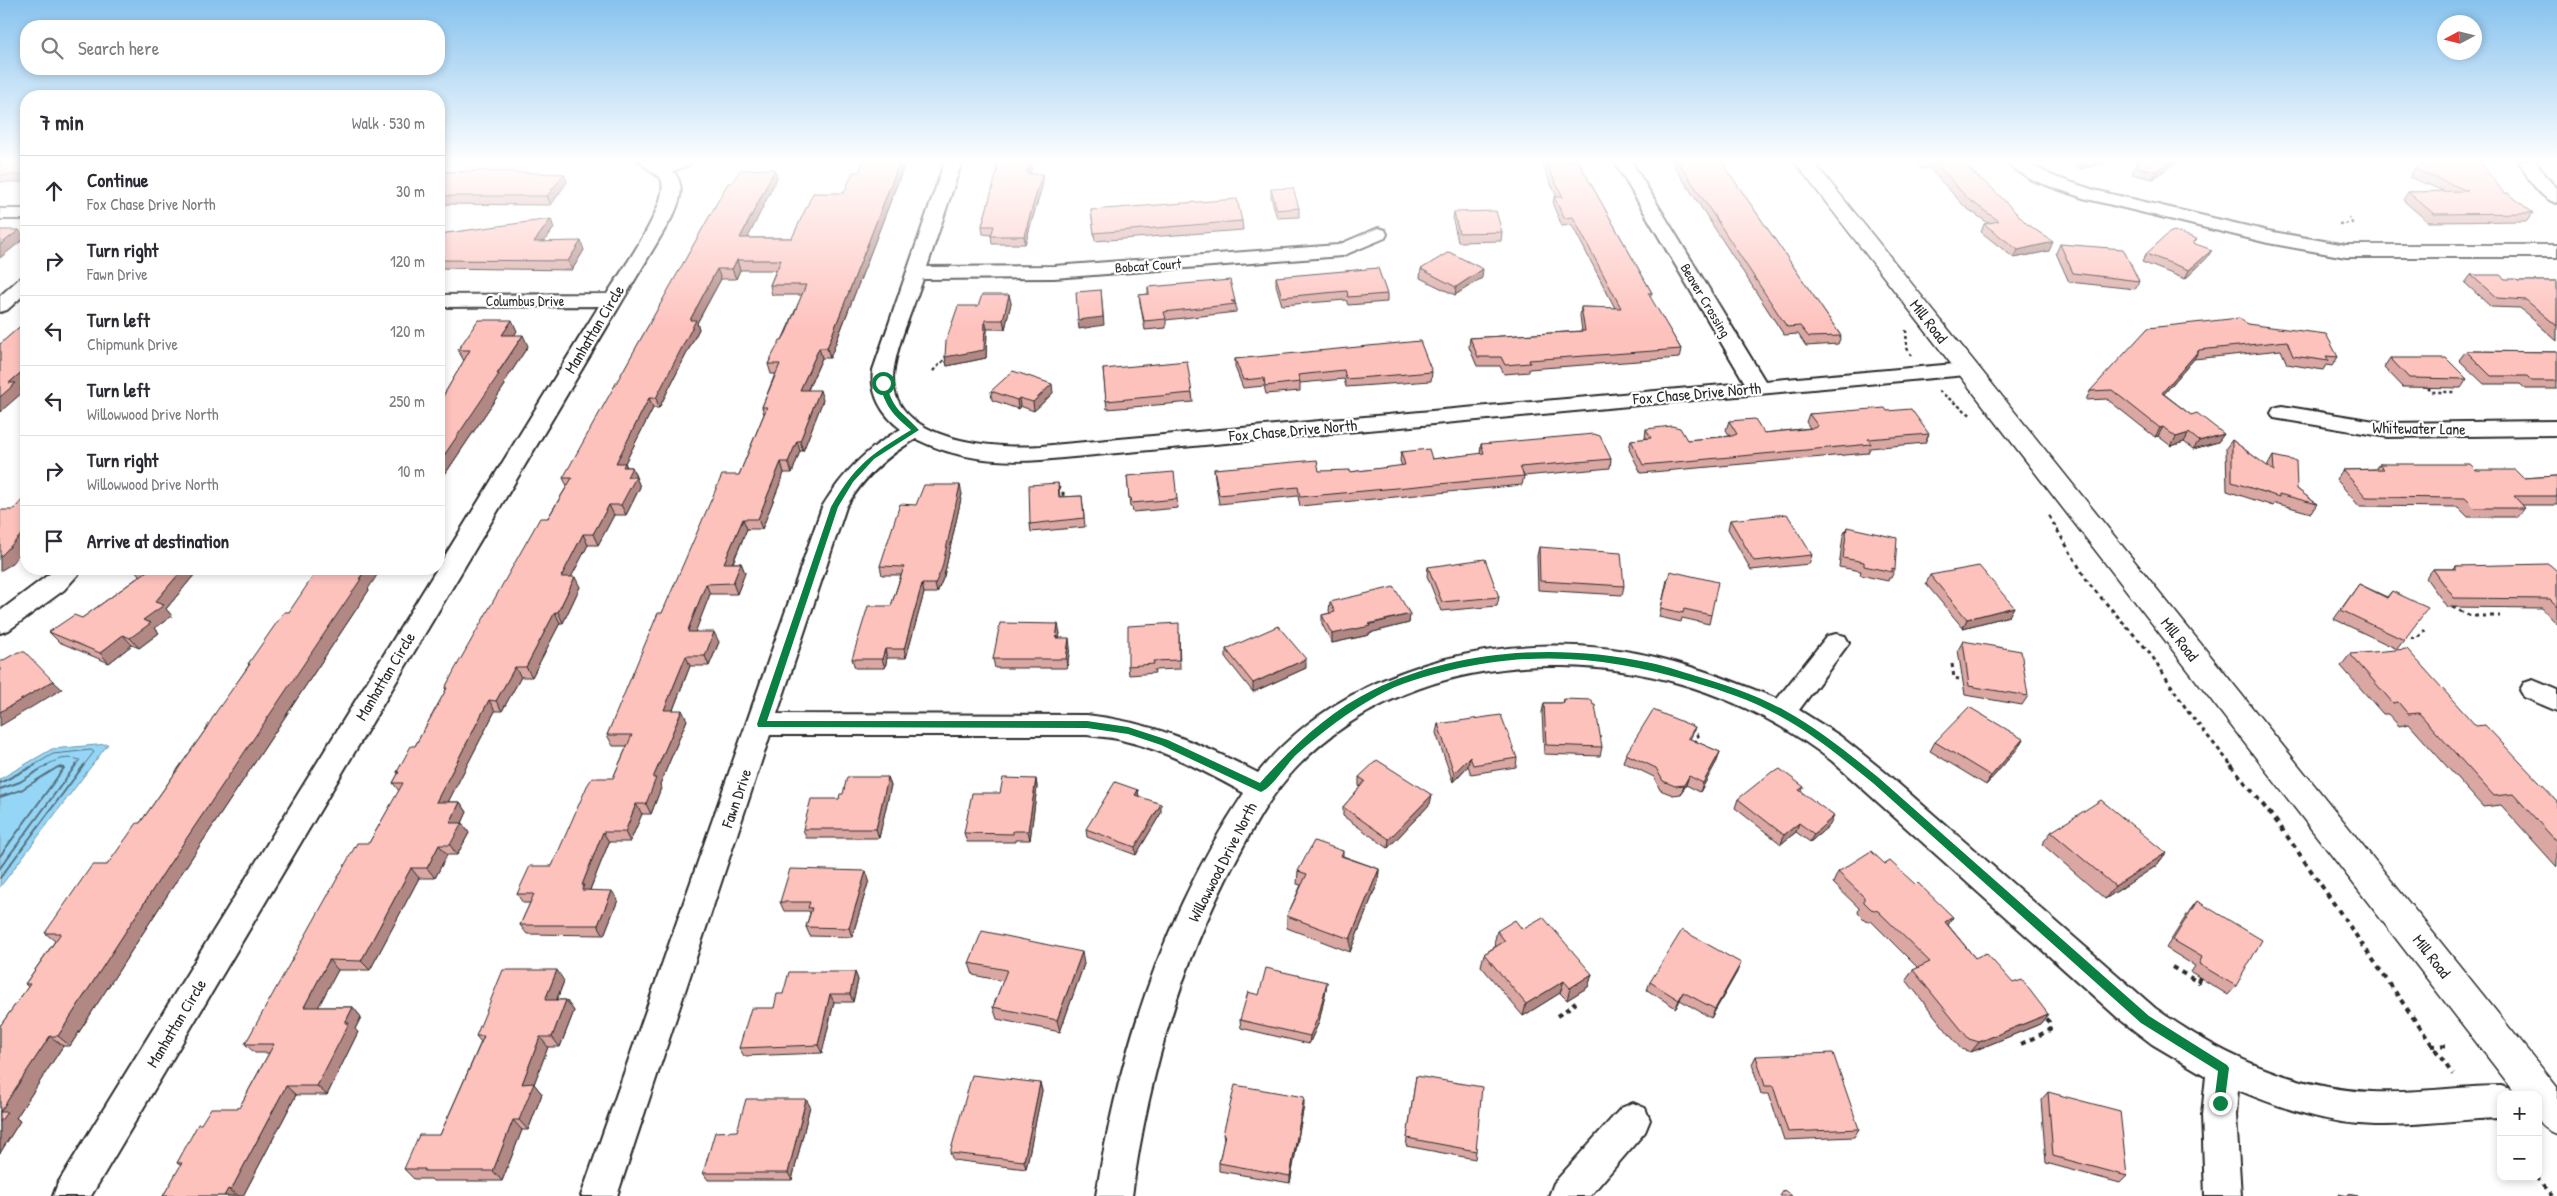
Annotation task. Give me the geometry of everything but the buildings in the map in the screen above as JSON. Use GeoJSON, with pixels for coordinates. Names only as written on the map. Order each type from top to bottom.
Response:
{"type":"FeatureCollection","features":[{"type":"Feature","properties":{"kind":"street","name":"Manhattan Circle"},"geometry":{"type":"LineString","coordinates":[[71,1196],[662,217]]}},
{"type":"Feature","properties":{"kind":"street","name":"Fox Chase Drive North"},"geometry":{"type":"LineString","coordinates":[[935,217],[888,352],[883,383],[888,403],[895,412],[916,430],[936,441],[966,451],[1000,455],[1024,454],[1966,369]]}},
{"type":"Feature","properties":{"kind":"street","name":"Beaver Crossing"},"geometry":{"type":"LineString","coordinates":[[1655,217],[1758,387]]}},
{"type":"Feature","properties":{"kind":"street","name":"Mill Road"},"geometry":{"type":"LineString","coordinates":[[1846,217],[2550,1106]]}},
{"type":"Feature","properties":{"kind":"street"},"geometry":{"type":"LineString","coordinates":[[2184,217],[2268,237],[2346,251],[2557,251]]}},
{"type":"Feature","properties":{"kind":"street","name":"Bobcat Court"},"geometry":{"type":"LineString","coordinates":[[915,273],[1054,272],[1342,250],[1378,234]]}},
{"type":"Feature","properties":{"kind":"street"},"geometry":{"type":"LineString","coordinates":[[0,306],[20,288]]}},
{"type":"Feature","properties":{"kind":"street","name":"Columbus Drive"},"geometry":{"type":"LineString","coordinates":[[445,301],[612,300]]}},
{"type":"Feature","properties":{"kind":"street","name":"Whitewater Lane"},"geometry":{"type":"LineString","coordinates":[[2282,413],[2387,430],[2557,428]]}},
{"type":"Feature","properties":{"kind":"street","name":"Fawn Drive"},"geometry":{"type":"LineString","coordinates":[[599,1196],[834,507],[850,481],[872,457],[916,430]]}},
{"type":"Feature","properties":{"kind":"street"},"geometry":{"type":"LineString","coordinates":[[0,624],[65,575]]}},
{"type":"Feature","properties":{"kind":"street"},"geometry":{"type":"LineString","coordinates":[[1781,713],[1836,642]]}},
{"type":"Feature","properties":{"kind":"street","name":"Willowwood Drive North"},"geometry":{"type":"LineString","coordinates":[[1114,1196],[1138,1068],[1174,960],[1215,868],[1261,788],[1293,752],[1333,718],[1375,693],[1422,674],[1480,660],[1533,655],[1588,656],[1646,665],[1734,691],[1781,713],[1832,745],[1876,781],[2145,1020],[2224,1068],[2276,1088],[2328,1104],[2379,1110],[2424,1108],[2473,1101],[2497,1102]]}},
{"type":"Feature","properties":{"kind":"street"},"geometry":{"type":"LineString","coordinates":[[2533,690],[2557,701]]}},
{"type":"Feature","properties":{"kind":"street"},"geometry":{"type":"LineString","coordinates":[[761,724],[1087,725],[1128,730],[1164,742],[1222,767],[1261,788]]}},
{"type":"Feature","properties":{"kind":"street"},"geometry":{"type":"LineString","coordinates":[[2223,1196],[2219,1114],[2224,1068]]}},
{"type":"Feature","properties":{"kind":"street"},"geometry":{"type":"LineString","coordinates":[[1567,1196],[1632,1120]]}},
{"type":"Feature","properties":{"kind":"path"},"geometry":{"type":"LineString","coordinates":[[2339,224],[2352,222],[2349,217]]}},
{"type":"Feature","properties":{"kind":"path"},"geometry":{"type":"LineString","coordinates":[[933,371],[948,357]]}},
{"type":"Feature","properties":{"kind":"path"},"geometry":{"type":"LineString","coordinates":[[2428,388],[2432,392],[2454,392]]}},
{"type":"Feature","properties":{"kind":"path"},"geometry":{"type":"LineString","coordinates":[[1936,389],[1978,420]]}},
{"type":"Feature","properties":{"kind":"path"},"geometry":{"type":"LineString","coordinates":[[1055,486],[1063,491],[1064,506]]}},
{"type":"Feature","properties":{"kind":"path"},"geometry":{"type":"LineString","coordinates":[[2048,514],[2089,584],[2150,653],[2189,714],[2280,826],[2431,1046],[2452,1073]]}},
{"type":"Feature","properties":{"kind":"path"},"geometry":{"type":"LineString","coordinates":[[2452,607],[2471,616],[2500,616]]}},
{"type":"Feature","properties":{"kind":"path"},"geometry":{"type":"LineString","coordinates":[[2395,635],[2417,639],[2425,630]]}},
{"type":"Feature","properties":{"kind":"path"},"geometry":{"type":"LineString","coordinates":[[1952,664],[1954,678],[1959,679]]}},
{"type":"Feature","properties":{"kind":"path"},"geometry":{"type":"LineString","coordinates":[[1687,727],[1696,731],[1699,736],[1691,749]]}},
{"type":"Feature","properties":{"kind":"path"},"geometry":{"type":"LineString","coordinates":[[2172,967],[2198,982],[2200,977]]}},
{"type":"Feature","properties":{"kind":"path"},"geometry":{"type":"LineString","coordinates":[[1557,1016],[1575,1004],[1570,998]]}},
{"type":"Feature","properties":{"kind":"path"},"geometry":{"type":"LineString","coordinates":[[2021,1044],[2050,1030],[2049,1022],[2036,1008]]}},
{"type":"Feature","properties":{"kind":"path"},"geometry":{"type":"LineString","coordinates":[[2431,1046],[2450,1045]]}},
{"type":"Feature","properties":{"kind":"path"},"geometry":{"type":"LineString","coordinates":[[2539,1181],[2552,1196]]}},
{"type":"Feature","properties":{"kind":"water"},"geometry":{"type":"Polygon","coordinates":[[[108,744],[0,887],[0,779],[52,749],[108,744]]]}},
{"type":"Feature","properties":{"kind":"route"},"geometry":{"type":"LineString","coordinates":[[883,383],[888,403],[903,420],[916,430],[872,457],[850,481],[834,507],[761,724],[1051,724],[1087,725],[1128,730],[1164,742],[1222,767],[1261,788],[1293,752],[1333,718],[1375,693],[1422,674],[1480,660],[1533,655],[1588,656],[1646,665],[1690,676],[1734,691],[1781,713],[1832,745],[1876,781],[2145,1020],[2224,1068],[2220,1103]]}}]}
